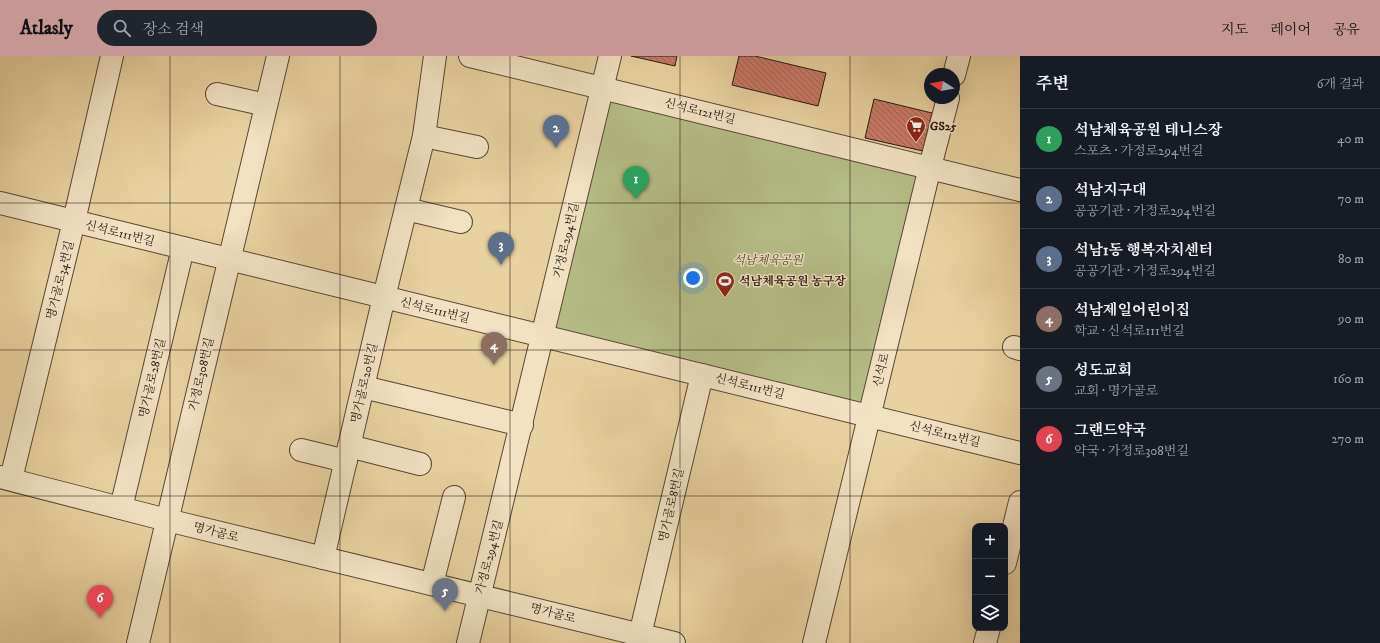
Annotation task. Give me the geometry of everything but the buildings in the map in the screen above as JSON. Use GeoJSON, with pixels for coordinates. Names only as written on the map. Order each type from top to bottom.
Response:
{"type":"FeatureCollection","features":[{"type":"Feature","properties":{"kind":"street","name":"명가골로34번길"},"geometry":{"type":"LineString","coordinates":[[5,478],[74,221],[112,56]]}},
{"type":"Feature","properties":{"kind":"street","name":"가정로308번길"},"geometry":{"type":"LineString","coordinates":[[138,643],[228,259],[278,56]]}},
{"type":"Feature","properties":{"kind":"street","name":"명가골로20번길"},"geometry":{"type":"LineString","coordinates":[[323,558],[384,297],[424,136],[435,56]]}},
{"type":"Feature","properties":{"kind":"street","name":"신석로121번길"},"geometry":{"type":"LineString","coordinates":[[470,56],[1020,190]]}},
{"type":"Feature","properties":{"kind":"street","name":"가정로294번길"},"geometry":{"type":"LineString","coordinates":[[468,643],[522,425],[610,56]]}},
{"type":"Feature","properties":{"kind":"street"},"geometry":{"type":"LineString","coordinates":[[956,68],[959,56]]}},
{"type":"Feature","properties":{"kind":"street"},"geometry":{"type":"LineString","coordinates":[[217,94],[266,105]]}},
{"type":"Feature","properties":{"kind":"street","name":"신석로"},"geometry":{"type":"LineString","coordinates":[[814,643],[946,104]]}},
{"type":"Feature","properties":{"kind":"street"},"geometry":{"type":"LineString","coordinates":[[424,136],[477,147]]}},
{"type":"Feature","properties":{"kind":"street","name":"신석로111번길"},"geometry":{"type":"LineString","coordinates":[[0,203],[870,416]]}},
{"type":"Feature","properties":{"kind":"street"},"geometry":{"type":"LineString","coordinates":[[406,209],[461,222]]}},
{"type":"Feature","properties":{"kind":"street","name":"명가골로28번길"},"geometry":{"type":"LineString","coordinates":[[121,508],[183,248]]}},
{"type":"Feature","properties":{"kind":"street","name":"명가골로8번길"},"geometry":{"type":"LineString","coordinates":[[640,635],[702,375]]}},
{"type":"Feature","properties":{"kind":"street"},"geometry":{"type":"LineString","coordinates":[[363,387],[522,425]]}},
{"type":"Feature","properties":{"kind":"street","name":"신석로112번길"},"geometry":{"type":"LineString","coordinates":[[870,416],[1020,453]]}},
{"type":"Feature","properties":{"kind":"street"},"geometry":{"type":"LineString","coordinates":[[301,450],[347,454],[420,464]]}},
{"type":"Feature","properties":{"kind":"street","name":"명가골로"},"geometry":{"type":"LineString","coordinates":[[5,478],[167,520],[674,643]]}},
{"type":"Feature","properties":{"kind":"street"},"geometry":{"type":"LineString","coordinates":[[432,584],[454,497]]}},
{"type":"Feature","properties":{"kind":"street"},"geometry":{"type":"LineString","coordinates":[[1006,559],[1020,502]]}},
{"type":"Feature","properties":{"kind":"street"},"geometry":{"type":"LineString","coordinates":[[985,643],[988,631]]}},
{"type":"Feature","properties":{"kind":"green space","name":"석남체육공원"},"geometry":{"type":"Polygon","coordinates":[[[602,88],[930,167],[870,416],[543,336],[602,88]]]}},
{"type":"Feature","properties":{"kind":"place","name":"GS25"},"geometry":{"type":"Point","coordinates":[916,143]}},
{"type":"Feature","properties":{"kind":"place","name":"석남지구대"},"geometry":{"type":"Point","coordinates":[556,148]}},
{"type":"Feature","properties":{"kind":"place","name":"석남체육공원 테니스장"},"geometry":{"type":"Point","coordinates":[636,199]}},
{"type":"Feature","properties":{"kind":"place","name":"석남1동 행복자치센터"},"geometry":{"type":"Point","coordinates":[501,265]}},
{"type":"Feature","properties":{"kind":"place","name":"석남체육공원 농구장"},"geometry":{"type":"Point","coordinates":[725,298]}},
{"type":"Feature","properties":{"kind":"place","name":"석남제일어린이집"},"geometry":{"type":"Point","coordinates":[494,365]}},
{"type":"Feature","properties":{"kind":"place","name":"성도교회"},"geometry":{"type":"Point","coordinates":[445,611]}},
{"type":"Feature","properties":{"kind":"place","name":"그랜드약국"},"geometry":{"type":"Point","coordinates":[100,618]}}]}
